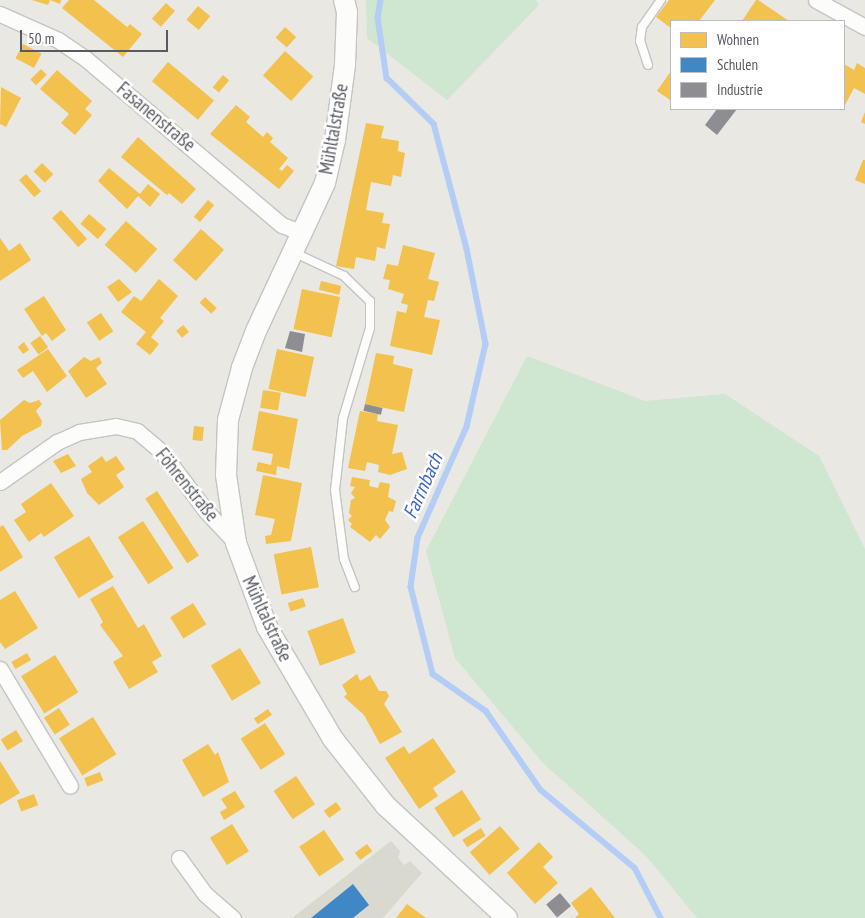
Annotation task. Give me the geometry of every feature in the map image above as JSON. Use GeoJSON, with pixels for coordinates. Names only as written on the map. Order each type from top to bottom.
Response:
{"type":"FeatureCollection","features":[{"type":"Feature","properties":{"kind":"street","name":"Mühltalstraße"},"geometry":{"type":"LineString","coordinates":[[344,0],[347,12],[345,65],[335,140],[325,183],[295,253],[256,331],[242,368],[228,420],[226,475],[236,544],[267,627],[333,739],[393,813],[507,918]]}},
{"type":"Feature","properties":{"kind":"street"},"geometry":{"type":"LineString","coordinates":[[816,0],[865,27]]}},
{"type":"Feature","properties":{"kind":"street","name":"Fasanenstraße"},"geometry":{"type":"LineString","coordinates":[[0,14],[58,40],[86,59],[282,224],[303,233]]}},
{"type":"Feature","properties":{"kind":"street","name":"Föhrenstraße"},"geometry":{"type":"LineString","coordinates":[[0,482],[57,442],[79,432],[116,426],[137,431],[161,450],[206,511],[236,544]]}},
{"type":"Feature","properties":{"kind":"street"},"geometry":{"type":"LineString","coordinates":[[0,669],[70,786]]}},
{"type":"Feature","properties":{"kind":"street"},"geometry":{"type":"LineString","coordinates":[[178,858],[205,894],[233,918]]}},
{"type":"Feature","properties":{"kind":"lane"},"geometry":{"type":"LineString","coordinates":[[648,65],[640,41],[642,27],[661,0]]}},
{"type":"Feature","properties":{"kind":"lane"},"geometry":{"type":"LineString","coordinates":[[295,253],[344,276],[370,301],[370,328],[343,418],[335,490],[344,559],[355,587]]}},
{"type":"Feature","properties":{"kind":"shaded area"},"geometry":{"type":"Polygon","coordinates":[[[391,841],[400,851],[398,858],[404,865],[410,861],[422,873],[383,918],[292,918],[391,841]]]}},
{"type":"Feature","properties":{"kind":"green space"},"geometry":{"type":"Polygon","coordinates":[[[366,0],[536,0],[539,5],[447,100],[367,38],[366,0]]]}},
{"type":"Feature","properties":{"kind":"green space"},"geometry":{"type":"Polygon","coordinates":[[[527,356],[645,401],[725,394],[819,456],[865,549],[865,918],[697,918],[646,856],[542,762],[455,658],[426,551],[527,356]]]}},
{"type":"Feature","properties":{"kind":"building: Wohnen"},"geometry":{"type":"Polygon","coordinates":[[[32,0],[50,0],[48,5],[32,0]]]}},
{"type":"Feature","properties":{"kind":"building: Wohnen"},"geometry":{"type":"Polygon","coordinates":[[[50,0],[61,0],[60,4],[50,0]]]}},
{"type":"Feature","properties":{"kind":"building: Wohnen"},"geometry":{"type":"Polygon","coordinates":[[[69,0],[94,0],[127,27],[130,24],[142,34],[123,57],[62,8],[69,0]]]}},
{"type":"Feature","properties":{"kind":"building: Wohnen"},"geometry":{"type":"Polygon","coordinates":[[[669,0],[715,0],[700,20],[670,20],[670,27],[656,17],[669,0]]]}},
{"type":"Feature","properties":{"kind":"building: Wohnen"},"geometry":{"type":"Polygon","coordinates":[[[756,0],[758,0],[788,20],[743,20],[756,0]]]}},
{"type":"Feature","properties":{"kind":"building: Wohnen"},"geometry":{"type":"Polygon","coordinates":[[[166,3],[175,11],[161,27],[152,19],[166,3]]]}},
{"type":"Feature","properties":{"kind":"building: Wohnen"},"geometry":{"type":"Polygon","coordinates":[[[198,6],[210,16],[199,30],[186,20],[198,6]]]}},
{"type":"Feature","properties":{"kind":"building: Wohnen"},"geometry":{"type":"Polygon","coordinates":[[[285,27],[296,37],[287,47],[276,37],[285,27]]]}},
{"type":"Feature","properties":{"kind":"building: Wohnen"},"geometry":{"type":"Polygon","coordinates":[[[23,44],[42,54],[34,68],[15,58],[23,44]]]}},
{"type":"Feature","properties":{"kind":"building: Wohnen"},"geometry":{"type":"Polygon","coordinates":[[[285,51],[313,76],[291,101],[263,76],[285,51]]]}},
{"type":"Feature","properties":{"kind":"building: Wohnen"},"geometry":{"type":"Polygon","coordinates":[[[168,62],[214,101],[198,120],[152,81],[168,62]]]}},
{"type":"Feature","properties":{"kind":"building: Wohnen"},"geometry":{"type":"Polygon","coordinates":[[[857,63],[865,68],[865,94],[854,88],[845,105],[845,65],[854,70],[857,63]]]}},
{"type":"Feature","properties":{"kind":"building: Wohnen"},"geometry":{"type":"Polygon","coordinates":[[[41,69],[47,75],[36,85],[30,80],[41,69]]]}},
{"type":"Feature","properties":{"kind":"building: Wohnen"},"geometry":{"type":"Polygon","coordinates":[[[57,70],[92,101],[85,109],[92,115],[75,135],[61,123],[69,114],[40,89],[57,70]]]}},
{"type":"Feature","properties":{"kind":"building: Wohnen"},"geometry":{"type":"Polygon","coordinates":[[[670,72],[670,100],[657,91],[670,72]]]}},
{"type":"Feature","properties":{"kind":"building: Wohnen"},"geometry":{"type":"Polygon","coordinates":[[[223,75],[229,80],[219,92],[213,87],[223,75]]]}},
{"type":"Feature","properties":{"kind":"building: Wohnen"},"geometry":{"type":"Polygon","coordinates":[[[1,87],[21,98],[6,127],[0,124],[1,87]]]}},
{"type":"Feature","properties":{"kind":"building: Wohnen"},"geometry":{"type":"Polygon","coordinates":[[[236,105],[250,117],[246,122],[263,137],[267,132],[273,138],[270,142],[288,158],[279,169],[282,171],[287,165],[294,171],[279,189],[210,134],[236,105]]]}},
{"type":"Feature","properties":{"kind":"building: Wohnen"},"geometry":{"type":"Polygon","coordinates":[[[865,112],[865,124],[861,122],[865,112]]]}},
{"type":"Feature","properties":{"kind":"building: Wohnen"},"geometry":{"type":"Polygon","coordinates":[[[366,123],[384,126],[381,138],[399,141],[398,151],[405,153],[401,177],[393,175],[391,186],[371,182],[366,210],[384,213],[382,223],[390,224],[385,249],[377,247],[375,261],[356,257],[354,269],[336,266],[366,123]]]}},
{"type":"Feature","properties":{"kind":"building: Wohnen"},"geometry":{"type":"Polygon","coordinates":[[[138,137],[196,189],[182,204],[169,193],[167,195],[121,157],[138,137]]]}},
{"type":"Feature","properties":{"kind":"building: Wohnen"},"geometry":{"type":"Polygon","coordinates":[[[863,160],[865,160],[865,184],[855,180],[863,160]]]}},
{"type":"Feature","properties":{"kind":"building: Wohnen"},"geometry":{"type":"Polygon","coordinates":[[[42,163],[53,174],[45,183],[34,171],[42,163]]]}},
{"type":"Feature","properties":{"kind":"building: Wohnen"},"geometry":{"type":"Polygon","coordinates":[[[109,168],[140,194],[148,184],[160,194],[150,207],[138,196],[127,209],[98,181],[109,168]]]}},
{"type":"Feature","properties":{"kind":"building: Wohnen"},"geometry":{"type":"Polygon","coordinates":[[[26,174],[41,191],[34,197],[19,180],[26,174]]]}},
{"type":"Feature","properties":{"kind":"building: Wohnen"},"geometry":{"type":"Polygon","coordinates":[[[208,200],[214,205],[200,222],[194,217],[208,200]]]}},
{"type":"Feature","properties":{"kind":"building: Wohnen"},"geometry":{"type":"Polygon","coordinates":[[[61,210],[87,239],[78,247],[52,218],[61,210]]]}},
{"type":"Feature","properties":{"kind":"building: Wohnen"},"geometry":{"type":"Polygon","coordinates":[[[89,214],[106,229],[98,239],[80,224],[89,214]]]}},
{"type":"Feature","properties":{"kind":"building: Wohnen"},"geometry":{"type":"Polygon","coordinates":[[[126,221],[157,249],[136,273],[105,245],[126,221]]]}},
{"type":"Feature","properties":{"kind":"building: Wohnen"},"geometry":{"type":"Polygon","coordinates":[[[201,229],[224,250],[196,281],[173,260],[201,229]]]}},
{"type":"Feature","properties":{"kind":"building: Wohnen"},"geometry":{"type":"Polygon","coordinates":[[[0,238],[9,251],[20,243],[31,260],[0,281],[0,238]]]}},
{"type":"Feature","properties":{"kind":"building: Wohnen"},"geometry":{"type":"Polygon","coordinates":[[[403,245],[435,253],[428,279],[439,282],[434,301],[428,300],[424,317],[440,320],[432,355],[390,346],[397,311],[406,313],[408,305],[401,303],[404,294],[388,289],[390,280],[383,279],[387,264],[398,266],[403,245]]]}},
{"type":"Feature","properties":{"kind":"building: Wohnen"},"geometry":{"type":"Polygon","coordinates":[[[119,279],[132,292],[118,302],[107,287],[119,279]]]}},
{"type":"Feature","properties":{"kind":"building: Wohnen"},"geometry":{"type":"Polygon","coordinates":[[[159,279],[178,296],[160,318],[164,321],[151,337],[159,344],[150,355],[136,344],[146,332],[121,312],[134,296],[141,301],[159,279]]]}},
{"type":"Feature","properties":{"kind":"building: Wohnen"},"geometry":{"type":"Polygon","coordinates":[[[321,281],[341,286],[339,295],[319,290],[321,281]]]}},
{"type":"Feature","properties":{"kind":"building: Wohnen"},"geometry":{"type":"Polygon","coordinates":[[[302,289],[340,297],[332,337],[293,329],[302,289]]]}},
{"type":"Feature","properties":{"kind":"building: Wohnen"},"geometry":{"type":"Polygon","coordinates":[[[44,296],[66,330],[52,341],[46,333],[42,336],[24,309],[44,296]]]}},
{"type":"Feature","properties":{"kind":"building: Wohnen"},"geometry":{"type":"Polygon","coordinates":[[[205,297],[217,308],[211,314],[200,303],[205,297]]]}},
{"type":"Feature","properties":{"kind":"building: Wohnen"},"geometry":{"type":"Polygon","coordinates":[[[101,313],[113,331],[99,341],[87,323],[101,313]]]}},
{"type":"Feature","properties":{"kind":"building: Wohnen"},"geometry":{"type":"Polygon","coordinates":[[[183,325],[189,332],[182,338],[176,331],[183,325]]]}},
{"type":"Feature","properties":{"kind":"building: Wohnen"},"geometry":{"type":"Polygon","coordinates":[[[40,336],[48,347],[39,354],[30,343],[40,336]]]}},
{"type":"Feature","properties":{"kind":"building: Wohnen"},"geometry":{"type":"Polygon","coordinates":[[[24,342],[29,350],[23,354],[18,347],[24,342]]]}},
{"type":"Feature","properties":{"kind":"building: Wohnen"},"geometry":{"type":"Polygon","coordinates":[[[48,349],[67,376],[47,392],[33,371],[23,378],[17,370],[48,349]]]}},
{"type":"Feature","properties":{"kind":"building: Wohnen"},"geometry":{"type":"Polygon","coordinates":[[[277,349],[314,357],[306,397],[268,389],[277,349]]]}},
{"type":"Feature","properties":{"kind":"building: Wohnen"},"geometry":{"type":"Polygon","coordinates":[[[376,353],[394,356],[393,364],[413,369],[404,412],[365,404],[376,353]]]}},
{"type":"Feature","properties":{"kind":"building: Wohnen"},"geometry":{"type":"Polygon","coordinates":[[[84,357],[91,361],[99,357],[102,363],[96,368],[107,384],[86,398],[68,371],[84,357]]]}},
{"type":"Feature","properties":{"kind":"building: Wohnen"},"geometry":{"type":"Polygon","coordinates":[[[263,390],[281,393],[278,411],[260,408],[263,390]]]}},
{"type":"Feature","properties":{"kind":"building: Wohnen"},"geometry":{"type":"Polygon","coordinates":[[[24,400],[30,403],[39,400],[42,404],[36,411],[42,421],[41,426],[22,436],[7,450],[2,450],[0,420],[24,400]]]}},
{"type":"Feature","properties":{"kind":"building: Wohnen"},"geometry":{"type":"Polygon","coordinates":[[[259,411],[298,419],[289,469],[277,466],[276,475],[256,471],[258,462],[271,465],[273,454],[252,450],[259,411]]]}},
{"type":"Feature","properties":{"kind":"building: Wohnen"},"geometry":{"type":"Polygon","coordinates":[[[360,411],[378,414],[377,421],[398,425],[392,454],[402,452],[407,469],[390,475],[378,472],[379,465],[367,462],[365,471],[348,468],[360,411]]]}},
{"type":"Feature","properties":{"kind":"building: Wohnen"},"geometry":{"type":"Polygon","coordinates":[[[194,426],[204,427],[202,441],[193,440],[194,426]]]}},
{"type":"Feature","properties":{"kind":"building: Wohnen"},"geometry":{"type":"Polygon","coordinates":[[[68,454],[76,466],[61,473],[53,461],[68,454]]]}},
{"type":"Feature","properties":{"kind":"building: Wohnen"},"geometry":{"type":"Polygon","coordinates":[[[102,456],[106,462],[116,456],[125,469],[116,475],[124,487],[99,505],[87,493],[81,479],[92,472],[88,466],[102,456]]]}},
{"type":"Feature","properties":{"kind":"building: Wohnen"},"geometry":{"type":"Polygon","coordinates":[[[263,475],[302,483],[291,541],[266,544],[265,536],[271,535],[275,519],[255,515],[263,475]]]}},
{"type":"Feature","properties":{"kind":"building: Wohnen"},"geometry":{"type":"Polygon","coordinates":[[[352,477],[370,480],[369,486],[378,488],[380,482],[390,484],[388,497],[396,501],[393,512],[389,511],[385,520],[390,527],[380,539],[376,535],[370,542],[350,527],[352,524],[348,520],[352,516],[349,513],[351,500],[355,498],[351,493],[355,487],[350,486],[352,477]]]}},
{"type":"Feature","properties":{"kind":"building: Wohnen"},"geometry":{"type":"Polygon","coordinates":[[[51,483],[74,516],[44,537],[41,533],[29,542],[14,520],[26,512],[21,504],[51,483]]]}},
{"type":"Feature","properties":{"kind":"building: Wohnen"},"geometry":{"type":"Polygon","coordinates":[[[157,491],[199,556],[187,563],[145,499],[157,491]]]}},
{"type":"Feature","properties":{"kind":"building: Wohnen"},"geometry":{"type":"Polygon","coordinates":[[[143,521],[173,568],[148,584],[118,537],[143,521]]]}},
{"type":"Feature","properties":{"kind":"building: Wohnen"},"geometry":{"type":"Polygon","coordinates":[[[3,525],[23,557],[0,572],[0,527],[3,525]]]}},
{"type":"Feature","properties":{"kind":"building: Wohnen"},"geometry":{"type":"Polygon","coordinates":[[[89,536],[114,577],[79,598],[54,557],[89,536]]]}},
{"type":"Feature","properties":{"kind":"building: Wohnen"},"geometry":{"type":"Polygon","coordinates":[[[311,547],[319,587],[282,594],[274,554],[311,547]]]}},
{"type":"Feature","properties":{"kind":"building: Wohnen"},"geometry":{"type":"Polygon","coordinates":[[[113,586],[138,628],[144,624],[162,656],[152,662],[158,672],[129,689],[113,662],[123,656],[100,625],[103,622],[90,599],[113,586]]]}},
{"type":"Feature","properties":{"kind":"building: Wohnen"},"geometry":{"type":"Polygon","coordinates":[[[15,591],[38,628],[5,649],[0,642],[0,600],[15,591]]]}},
{"type":"Feature","properties":{"kind":"building: Wohnen"},"geometry":{"type":"Polygon","coordinates":[[[303,598],[306,607],[291,612],[288,603],[303,598]]]}},
{"type":"Feature","properties":{"kind":"building: Wohnen"},"geometry":{"type":"Polygon","coordinates":[[[193,603],[206,624],[183,639],[170,617],[193,603]]]}},
{"type":"Feature","properties":{"kind":"building: Wohnen"},"geometry":{"type":"Polygon","coordinates":[[[343,618],[356,653],[320,666],[307,631],[343,618]]]}},
{"type":"Feature","properties":{"kind":"building: Wohnen"},"geometry":{"type":"Polygon","coordinates":[[[240,648],[261,683],[232,701],[211,666],[240,648]]]}},
{"type":"Feature","properties":{"kind":"building: Wohnen"},"geometry":{"type":"Polygon","coordinates":[[[27,653],[31,660],[15,669],[11,662],[27,653]]]}},
{"type":"Feature","properties":{"kind":"building: Wohnen"},"geometry":{"type":"Polygon","coordinates":[[[55,655],[78,692],[44,714],[21,676],[55,655]]]}},
{"type":"Feature","properties":{"kind":"building: Wohnen"},"geometry":{"type":"Polygon","coordinates":[[[357,674],[360,681],[370,675],[379,691],[386,691],[389,696],[384,704],[402,732],[380,744],[364,715],[344,697],[347,694],[342,685],[357,674]]]}},
{"type":"Feature","properties":{"kind":"building: Wohnen"},"geometry":{"type":"Polygon","coordinates":[[[59,708],[70,725],[55,735],[44,718],[59,708]]]}},
{"type":"Feature","properties":{"kind":"building: Wohnen"},"geometry":{"type":"Polygon","coordinates":[[[268,709],[272,715],[258,724],[254,719],[268,709]]]}},
{"type":"Feature","properties":{"kind":"building: Wohnen"},"geometry":{"type":"Polygon","coordinates":[[[93,717],[116,754],[82,776],[59,738],[93,717]]]}},
{"type":"Feature","properties":{"kind":"building: Wohnen"},"geometry":{"type":"Polygon","coordinates":[[[265,723],[285,754],[261,770],[241,739],[265,723]]]}},
{"type":"Feature","properties":{"kind":"building: Wohnen"},"geometry":{"type":"Polygon","coordinates":[[[16,730],[23,741],[8,751],[1,740],[16,730]]]}},
{"type":"Feature","properties":{"kind":"building: Wohnen"},"geometry":{"type":"Polygon","coordinates":[[[433,738],[456,772],[433,788],[438,796],[419,809],[385,758],[404,746],[409,754],[433,738]]]}},
{"type":"Feature","properties":{"kind":"building: Wohnen"},"geometry":{"type":"Polygon","coordinates":[[[208,744],[215,755],[218,752],[229,782],[203,797],[182,760],[208,744]]]}},
{"type":"Feature","properties":{"kind":"building: Wohnen"},"geometry":{"type":"Polygon","coordinates":[[[0,761],[20,793],[0,805],[0,761]]]}},
{"type":"Feature","properties":{"kind":"building: Wohnen"},"geometry":{"type":"Polygon","coordinates":[[[100,772],[103,780],[87,786],[84,778],[100,772]]]}},
{"type":"Feature","properties":{"kind":"building: Wohnen"},"geometry":{"type":"Polygon","coordinates":[[[296,776],[315,804],[293,819],[274,791],[296,776]]]}},
{"type":"Feature","properties":{"kind":"building: Wohnen"},"geometry":{"type":"Polygon","coordinates":[[[462,790],[481,819],[453,837],[434,808],[462,790]]]}},
{"type":"Feature","properties":{"kind":"building: Wohnen"},"geometry":{"type":"Polygon","coordinates":[[[235,791],[245,807],[224,820],[220,812],[227,808],[221,799],[235,791]]]}},
{"type":"Feature","properties":{"kind":"building: Wohnen"},"geometry":{"type":"Polygon","coordinates":[[[34,794],[38,805],[21,811],[17,800],[34,794]]]}},
{"type":"Feature","properties":{"kind":"building: Wohnen"},"geometry":{"type":"Polygon","coordinates":[[[336,802],[341,809],[329,818],[324,811],[336,802]]]}},
{"type":"Feature","properties":{"kind":"building: Wohnen"},"geometry":{"type":"Polygon","coordinates":[[[232,824],[249,851],[227,865],[210,838],[232,824]]]}},
{"type":"Feature","properties":{"kind":"building: Wohnen"},"geometry":{"type":"Polygon","coordinates":[[[500,826],[520,849],[489,875],[470,852],[500,826]]]}},
{"type":"Feature","properties":{"kind":"building: Wohnen"},"geometry":{"type":"Polygon","coordinates":[[[481,828],[486,836],[467,847],[462,840],[481,828]]]}},
{"type":"Feature","properties":{"kind":"building: Wohnen"},"geometry":{"type":"Polygon","coordinates":[[[324,830],[344,860],[319,877],[299,847],[324,830]]]}},
{"type":"Feature","properties":{"kind":"building: Wohnen"},"geometry":{"type":"Polygon","coordinates":[[[539,842],[553,857],[543,867],[558,883],[535,904],[507,873],[539,842]]]}},
{"type":"Feature","properties":{"kind":"building: Wohnen"},"geometry":{"type":"Polygon","coordinates":[[[367,844],[372,851],[360,860],[355,853],[367,844]]]}},
{"type":"Feature","properties":{"kind":"building: Wohnen"},"geometry":{"type":"Polygon","coordinates":[[[591,887],[615,918],[575,918],[579,914],[571,903],[591,887]]]}},
{"type":"Feature","properties":{"kind":"building: Wohnen"},"geometry":{"type":"Polygon","coordinates":[[[407,904],[426,918],[396,918],[407,904]]]}},
{"type":"Feature","properties":{"kind":"building: Schulen"},"geometry":{"type":"Polygon","coordinates":[[[353,884],[369,905],[353,918],[311,918],[353,884]]]}},
{"type":"Feature","properties":{"kind":"building: Industrie"},"geometry":{"type":"Polygon","coordinates":[[[716,110],[736,110],[717,135],[705,125],[716,110]]]}},
{"type":"Feature","properties":{"kind":"building: Industrie"},"geometry":{"type":"Polygon","coordinates":[[[290,331],[305,334],[302,352],[285,348],[290,331]]]}},
{"type":"Feature","properties":{"kind":"building: Industrie"},"geometry":{"type":"Polygon","coordinates":[[[365,404],[383,408],[381,415],[363,411],[365,404]]]}},
{"type":"Feature","properties":{"kind":"building: Industrie"},"geometry":{"type":"Polygon","coordinates":[[[560,893],[571,906],[557,918],[546,905],[560,893]]]}},
{"type":"Feature","properties":{"kind":"waterway","name":"Farrnbach"},"geometry":{"type":"LineString","coordinates":[[381,0],[378,18],[387,78],[434,124],[467,249],[486,344],[467,427],[418,538],[411,587],[433,674],[486,711],[541,790],[635,868],[661,918]]}}]}
